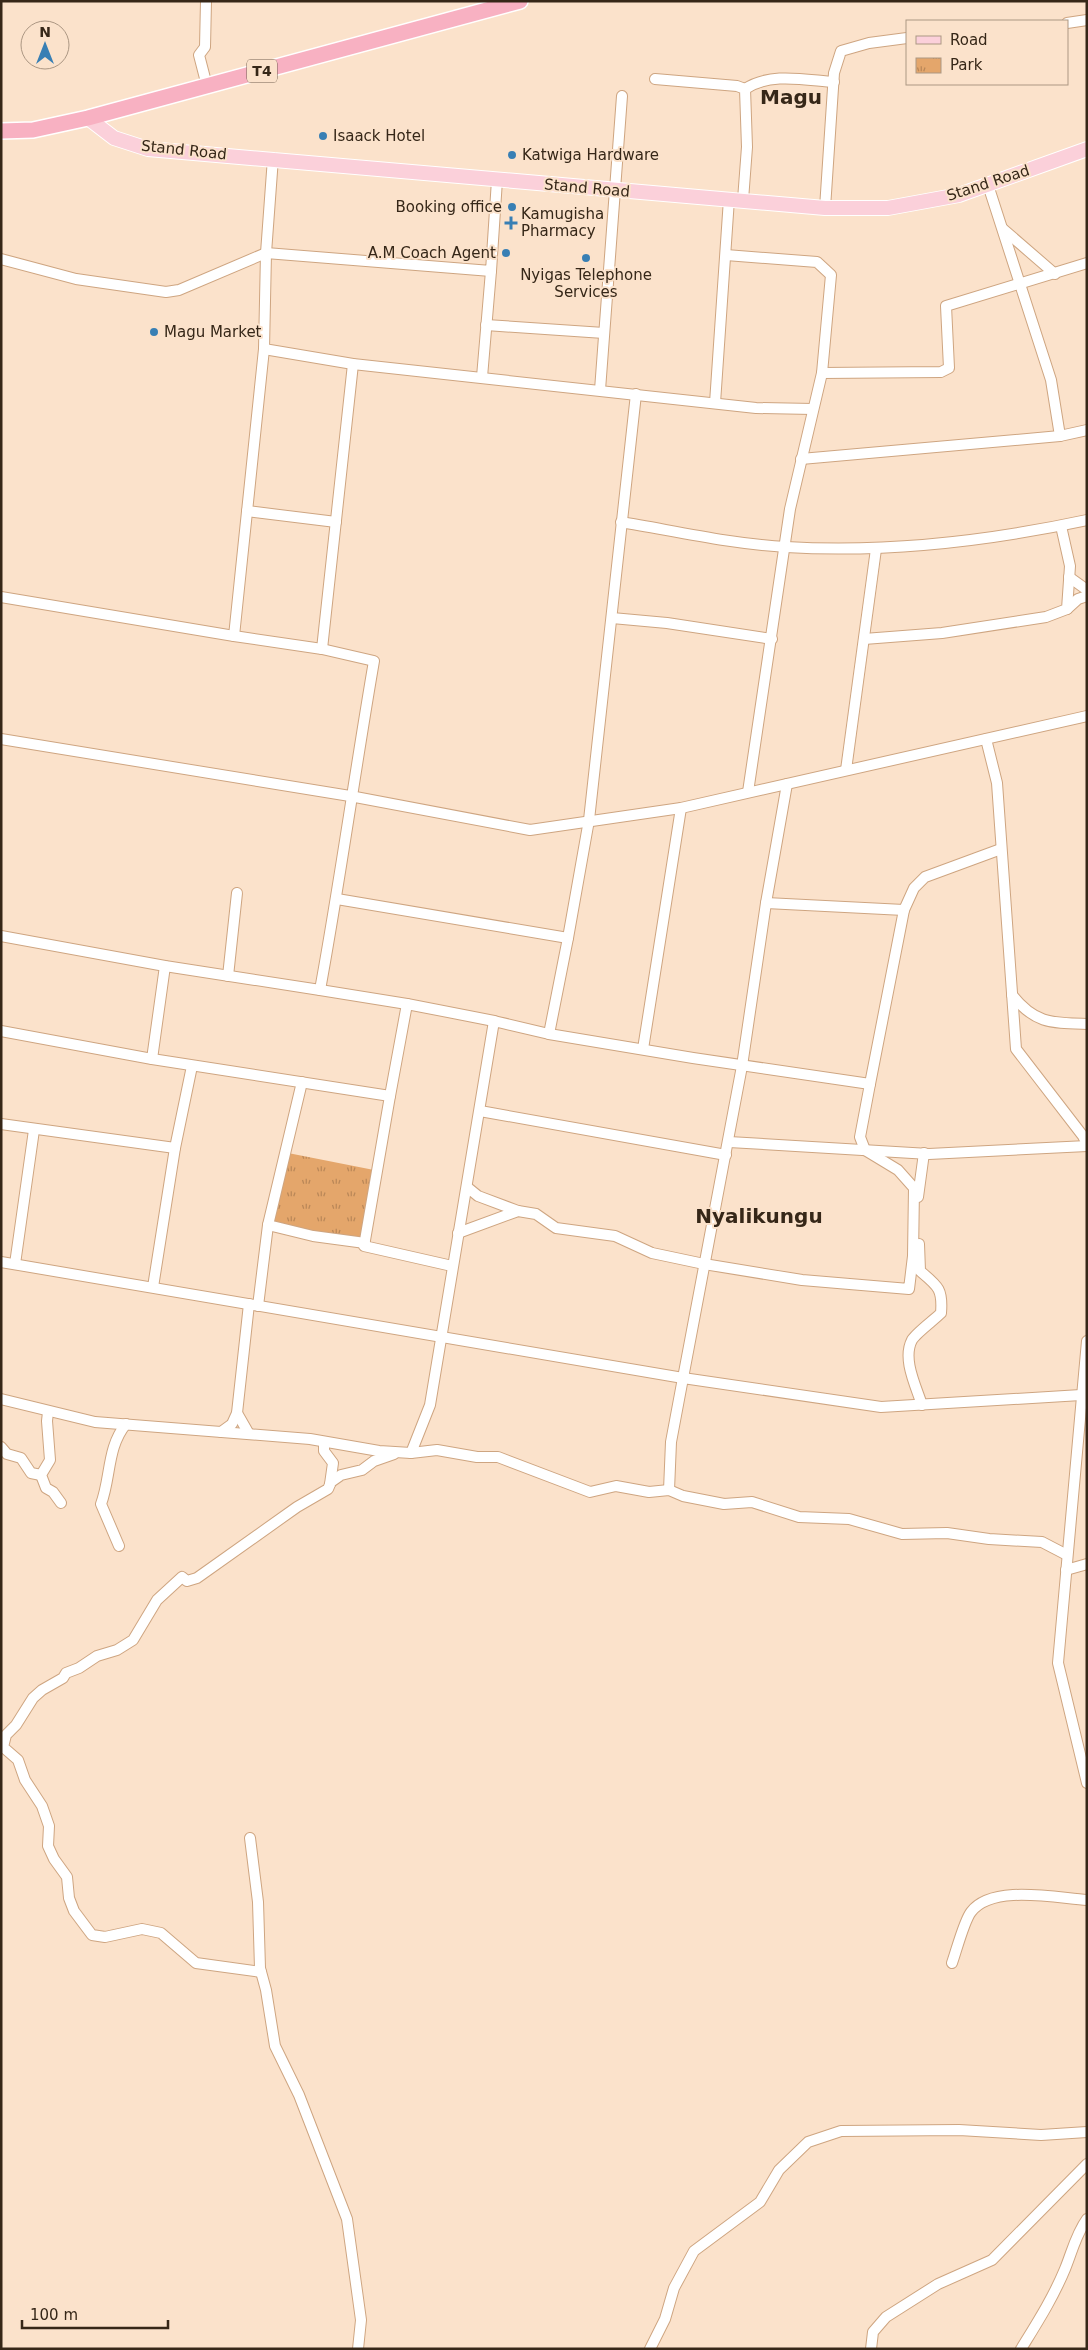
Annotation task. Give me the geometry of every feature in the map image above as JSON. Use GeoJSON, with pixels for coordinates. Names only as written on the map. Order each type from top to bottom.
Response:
{"type":"FeatureCollection","features":[{"type":"Feature","properties":{"kind":"highway","name":"T4"},"geometry":{"type":"LineString","coordinates":[[1,131],[32,130],[88,118],[520,1]]}},
{"type":"Feature","properties":{"kind":"main road","name":"Stand Road"},"geometry":{"type":"LineString","coordinates":[[88,118],[114,138],[148,149],[273,158],[497,180],[825,208],[888,208],[959,195],[1087,149]]}},
{"type":"Feature","properties":{"kind":"street"},"geometry":{"type":"LineString","coordinates":[[206,1],[205,48],[199,55],[207,86]]}},
{"type":"Feature","properties":{"kind":"street"},"geometry":{"type":"LineString","coordinates":[[1068,23],[1087,20]]}},
{"type":"Feature","properties":{"kind":"street"},"geometry":{"type":"LineString","coordinates":[[825,208],[834,82],[841,51],[869,43],[906,38]]}},
{"type":"Feature","properties":{"kind":"street"},"geometry":{"type":"LineString","coordinates":[[745,90],[756,81],[781,78],[834,82]]}},
{"type":"Feature","properties":{"kind":"street"},"geometry":{"type":"LineString","coordinates":[[655,79],[737,86],[745,90]]}},
{"type":"Feature","properties":{"kind":"street"},"geometry":{"type":"LineString","coordinates":[[715,403],[726,255],[747,146],[745,90]]}},
{"type":"Feature","properties":{"kind":"street"},"geometry":{"type":"LineString","coordinates":[[600,390],[622,96]]}},
{"type":"Feature","properties":{"kind":"street"},"geometry":{"type":"LineString","coordinates":[[234,636],[264,349],[266,253],[273,158]]}},
{"type":"Feature","properties":{"kind":"street"},"geometry":{"type":"LineString","coordinates":[[482,377],[497,180]]}},
{"type":"Feature","properties":{"kind":"street"},"geometry":{"type":"LineString","coordinates":[[988,184],[1051,380],[1060,436]]}},
{"type":"Feature","properties":{"kind":"street"},"geometry":{"type":"LineString","coordinates":[[1003,228],[1055,274]]}},
{"type":"Feature","properties":{"kind":"street"},"geometry":{"type":"LineString","coordinates":[[1,259],[76,279],[166,292],[179,290],[266,253],[491,271]]}},
{"type":"Feature","properties":{"kind":"street"},"geometry":{"type":"LineString","coordinates":[[726,255],[816,262],[831,275],[822,373],[790,509],[786,547],[748,792]]}},
{"type":"Feature","properties":{"kind":"street"},"geometry":{"type":"LineString","coordinates":[[822,373],[941,372],[949,368],[946,306],[1055,274],[1087,262]]}},
{"type":"Feature","properties":{"kind":"street"},"geometry":{"type":"LineString","coordinates":[[486,325],[604,332]]}},
{"type":"Feature","properties":{"kind":"street"},"geometry":{"type":"LineString","coordinates":[[264,349],[353,364],[756,408],[813,409]]}},
{"type":"Feature","properties":{"kind":"street"},"geometry":{"type":"LineString","coordinates":[[322,649],[353,364]]}},
{"type":"Feature","properties":{"kind":"street"},"geometry":{"type":"LineString","coordinates":[[549,1034],[589,820],[636,394]]}},
{"type":"Feature","properties":{"kind":"street"},"geometry":{"type":"LineString","coordinates":[[801,459],[1060,436],[1087,430]]}},
{"type":"Feature","properties":{"kind":"street"},"geometry":{"type":"LineString","coordinates":[[247,511],[336,522]]}},
{"type":"Feature","properties":{"kind":"street"},"geometry":{"type":"LineString","coordinates":[[621,522],[716,539],[786,547],[876,549],[1035,531],[1087,520]]}},
{"type":"Feature","properties":{"kind":"street"},"geometry":{"type":"LineString","coordinates":[[1061,526],[1070,566],[1067,609]]}},
{"type":"Feature","properties":{"kind":"street"},"geometry":{"type":"LineString","coordinates":[[846,770],[876,549]]}},
{"type":"Feature","properties":{"kind":"street"},"geometry":{"type":"LineString","coordinates":[[1068,577],[1087,590]]}},
{"type":"Feature","properties":{"kind":"street"},"geometry":{"type":"LineString","coordinates":[[864,639],[951,632],[1046,617],[1067,609],[1078,599],[1087,596]]}},
{"type":"Feature","properties":{"kind":"street"},"geometry":{"type":"LineString","coordinates":[[1,597],[322,649],[374,661],[350,796],[337,899],[320,990]]}},
{"type":"Feature","properties":{"kind":"street"},"geometry":{"type":"LineString","coordinates":[[612,618],[667,623],[772,639]]}},
{"type":"Feature","properties":{"kind":"street"},"geometry":{"type":"LineString","coordinates":[[1,739],[350,796],[530,830],[681,808],[1087,716]]}},
{"type":"Feature","properties":{"kind":"street"},"geometry":{"type":"LineString","coordinates":[[728,1142],[924,1153],[1087,1145],[1083,1136],[1016,1049],[997,783],[986,739]]}},
{"type":"Feature","properties":{"kind":"street"},"geometry":{"type":"LineString","coordinates":[[669,1490],[671,1442],[742,1066],[766,904],[787,784]]}},
{"type":"Feature","properties":{"kind":"street"},"geometry":{"type":"LineString","coordinates":[[643,1049],[681,808]]}},
{"type":"Feature","properties":{"kind":"street"},"geometry":{"type":"LineString","coordinates":[[467,1187],[478,1196],[518,1211],[536,1214],[556,1228],[615,1236],[652,1253],[704,1264],[802,1280],[909,1288],[914,1188],[898,1170],[865,1150],[860,1137],[904,910],[914,888],[925,877],[1001,849]]}},
{"type":"Feature","properties":{"kind":"street"},"geometry":{"type":"LineString","coordinates":[[228,976],[237,893]]}},
{"type":"Feature","properties":{"kind":"street"},"geometry":{"type":"LineString","coordinates":[[337,899],[568,938]]}},
{"type":"Feature","properties":{"kind":"street"},"geometry":{"type":"LineString","coordinates":[[766,904],[904,910]]}},
{"type":"Feature","properties":{"kind":"street"},"geometry":{"type":"LineString","coordinates":[[1,936],[165,966],[407,1004],[494,1020],[549,1034],[742,1066],[870,1084]]}},
{"type":"Feature","properties":{"kind":"street"},"geometry":{"type":"LineString","coordinates":[[152,1059],[165,966]]}},
{"type":"Feature","properties":{"kind":"street"},"geometry":{"type":"LineString","coordinates":[[1012,995],[1024,1010],[1049,1023],[1087,1024]]}},
{"type":"Feature","properties":{"kind":"street"},"geometry":{"type":"LineString","coordinates":[[407,1004],[364,1246],[452,1266]]}},
{"type":"Feature","properties":{"kind":"street"},"geometry":{"type":"LineString","coordinates":[[405,1453],[430,1405],[494,1020]]}},
{"type":"Feature","properties":{"kind":"street"},"geometry":{"type":"LineString","coordinates":[[1,1031],[192,1066],[390,1096]]}},
{"type":"Feature","properties":{"kind":"street"},"geometry":{"type":"LineString","coordinates":[[153,1287],[175,1148],[192,1066]]}},
{"type":"Feature","properties":{"kind":"street"},"geometry":{"type":"LineString","coordinates":[[221,1432],[232,1424],[237,1413],[253,1305],[268,1225],[302,1082]]}},
{"type":"Feature","properties":{"kind":"street"},"geometry":{"type":"LineString","coordinates":[[480,1111],[726,1155]]}},
{"type":"Feature","properties":{"kind":"street"},"geometry":{"type":"LineString","coordinates":[[1,1124],[175,1148]]}},
{"type":"Feature","properties":{"kind":"street"},"geometry":{"type":"LineString","coordinates":[[15,1264],[34,1130]]}},
{"type":"Feature","properties":{"kind":"street"},"geometry":{"type":"LineString","coordinates":[[922,1404],[908,1353],[912,1339],[941,1313],[942,1296],[934,1283],[920,1270],[918,1195],[924,1153]]}},
{"type":"Feature","properties":{"kind":"street"},"geometry":{"type":"LineString","coordinates":[[458,1233],[518,1211]]}},
{"type":"Feature","properties":{"kind":"street"},"geometry":{"type":"LineString","coordinates":[[268,1225],[313,1236],[365,1243]]}},
{"type":"Feature","properties":{"kind":"street"},"geometry":{"type":"LineString","coordinates":[[1,1262],[683,1378],[881,1407],[1081,1395]]}},
{"type":"Feature","properties":{"kind":"street"},"geometry":{"type":"LineString","coordinates":[[1087,1341],[1058,1664],[1087,1783]]}},
{"type":"Feature","properties":{"kind":"street"},"geometry":{"type":"LineString","coordinates":[[1,1398],[48,1412],[95,1422],[249,1434],[405,1453]]}},
{"type":"Feature","properties":{"kind":"street"},"geometry":{"type":"LineString","coordinates":[[41,1475],[50,1460],[48,1412]]}},
{"type":"Feature","properties":{"kind":"street"},"geometry":{"type":"LineString","coordinates":[[237,1413],[249,1434]]}},
{"type":"Feature","properties":{"kind":"street"},"geometry":{"type":"LineString","coordinates":[[119,1546],[101,1504],[106,1491],[112,1451],[117,1435],[126,1424]]}},
{"type":"Feature","properties":{"kind":"street"},"geometry":{"type":"LineString","coordinates":[[261,1972],[196,1963],[161,1933],[142,1929],[105,1937],[92,1935],[74,1911],[69,1898],[67,1877],[54,1860],[48,1846],[49,1826],[42,1806],[25,1780],[18,1760],[3,1747],[6,1736],[16,1725],[33,1698],[62,1678],[66,1673],[79,1668],[97,1656],[117,1650],[134,1640],[157,1600],[173,1583],[182,1577],[187,1580],[197,1578],[297,1507],[328,1489],[332,1463],[324,1451],[324,1442]]}},
{"type":"Feature","properties":{"kind":"street"},"geometry":{"type":"LineString","coordinates":[[1,1448],[7,1454],[21,1458],[31,1473],[41,1475]]}},
{"type":"Feature","properties":{"kind":"street"},"geometry":{"type":"LineString","coordinates":[[330,1484],[341,1475],[362,1470],[374,1461],[405,1453],[436,1450],[477,1457],[498,1457],[590,1492],[616,1486],[649,1492],[669,1490],[683,1496],[724,1504],[752,1502],[799,1517],[849,1518],[902,1534],[947,1533],[989,1539],[1042,1542],[1067,1555]]}},
{"type":"Feature","properties":{"kind":"street"},"geometry":{"type":"LineString","coordinates":[[41,1475],[46,1488],[53,1492],[61,1503]]}},
{"type":"Feature","properties":{"kind":"street"},"geometry":{"type":"LineString","coordinates":[[1066,1570],[1087,1564]]}},
{"type":"Feature","properties":{"kind":"street"},"geometry":{"type":"LineString","coordinates":[[250,1838],[258,1902],[261,1972],[266,1990],[274,2046],[299,2095],[347,2219],[360,2320],[358,2349]]}},
{"type":"Feature","properties":{"kind":"street"},"geometry":{"type":"LineString","coordinates":[[952,1963],[971,1912],[989,1899],[1012,1895],[1087,1900]]}},
{"type":"Feature","properties":{"kind":"street"},"geometry":{"type":"LineString","coordinates":[[650,2349],[665,2319],[674,2288],[694,2251],[760,2202],[779,2170],[808,2142],[841,2131],[959,2130],[1041,2135],[1087,2132]]}},
{"type":"Feature","properties":{"kind":"street"},"geometry":{"type":"LineString","coordinates":[[871,2349],[872,2332],[886,2317],[938,2284],[992,2260],[1087,2164]]}},
{"type":"Feature","properties":{"kind":"street"},"geometry":{"type":"LineString","coordinates":[[1021,2349],[1044,2312],[1064,2270],[1080,2227],[1087,2219]]}},
{"type":"Feature","properties":{"kind":"green space"},"geometry":{"type":"Polygon","coordinates":[[[288,1153],[374,1170],[365,1243],[273,1224],[288,1153]]]}},
{"type":"Feature","properties":{"kind":"place","name":"Isaack Hotel"},"geometry":{"type":"Point","coordinates":[323,136]}},
{"type":"Feature","properties":{"kind":"place","name":"Katwiga Hardware"},"geometry":{"type":"Point","coordinates":[512,155]}},
{"type":"Feature","properties":{"kind":"place","name":"Booking office"},"geometry":{"type":"Point","coordinates":[512,207]}},
{"type":"Feature","properties":{"kind":"place","name":"Kamugisha Pharmacy"},"geometry":{"type":"Point","coordinates":[511,223]}},
{"type":"Feature","properties":{"kind":"place","name":"A.M Coach Agent"},"geometry":{"type":"Point","coordinates":[506,253]}},
{"type":"Feature","properties":{"kind":"place","name":"Nyigas Telephone Services"},"geometry":{"type":"Point","coordinates":[586,258]}},
{"type":"Feature","properties":{"kind":"place","name":"Magu Market"},"geometry":{"type":"Point","coordinates":[154,332]}},
{"type":"Feature","properties":{"kind":"district","name":"Magu"},"geometry":{"type":"Point","coordinates":[791,97]}},
{"type":"Feature","properties":{"kind":"district","name":"Nyalikungu"},"geometry":{"type":"Point","coordinates":[759,1216]}}]}
